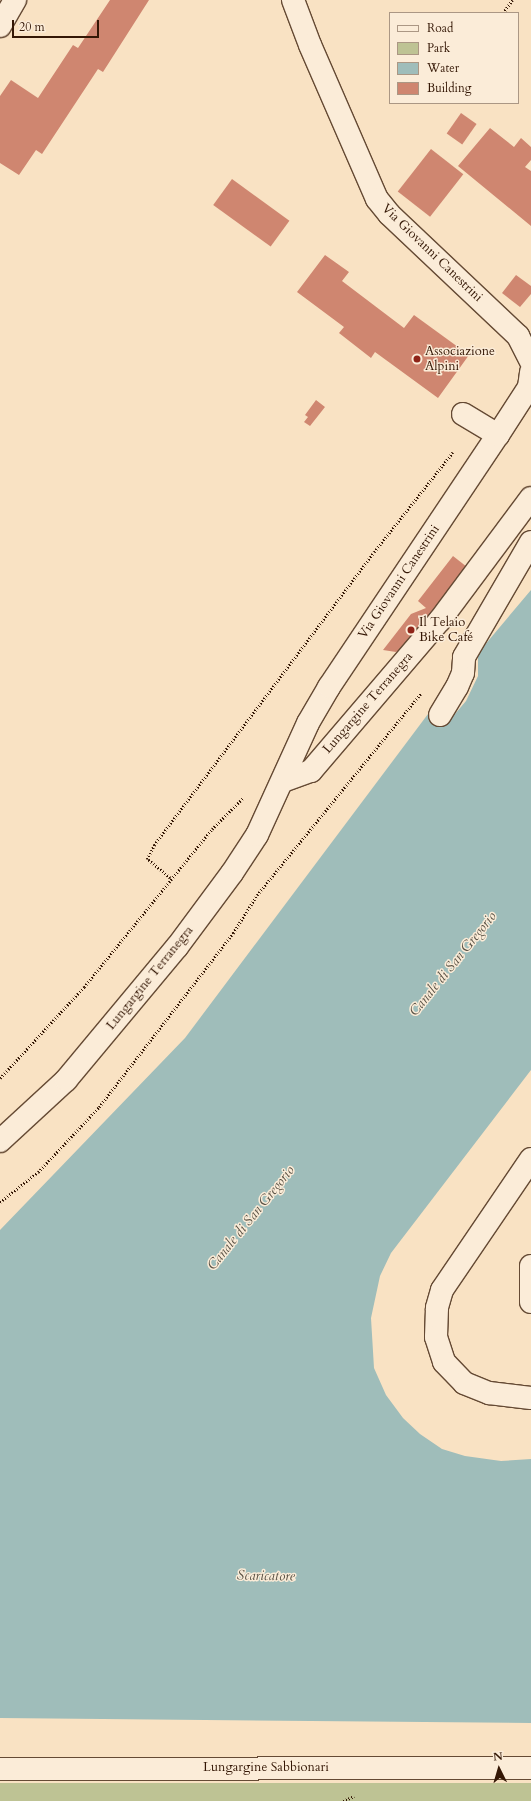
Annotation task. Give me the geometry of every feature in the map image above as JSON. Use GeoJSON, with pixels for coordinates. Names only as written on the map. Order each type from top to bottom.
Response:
{"type":"FeatureCollection","features":[{"type":"Feature","properties":{"kind":"street"},"geometry":{"type":"LineString","coordinates":[[0,26],[15,0]]}},
{"type":"Feature","properties":{"kind":"street","name":"Via Giovanni Canestrini"},"geometry":{"type":"LineString","coordinates":[[293,0],[310,45],[377,199],[389,214],[518,336],[531,362]]}},
{"type":"Feature","properties":{"kind":"street","name":"Via Giovanni Canestrini"},"geometry":{"type":"LineString","coordinates":[[279,789],[308,723],[329,687],[529,387],[531,372]]}},
{"type":"Feature","properties":{"kind":"street"},"geometry":{"type":"LineString","coordinates":[[463,414],[498,435]]}},
{"type":"Feature","properties":{"kind":"street","name":"Lungargine Terranegra"},"geometry":{"type":"LineString","coordinates":[[0,1141],[66,1080],[177,948],[257,835],[279,789],[311,771],[440,620],[531,498]]}},
{"type":"Feature","properties":{"kind":"street"},"geometry":{"type":"LineString","coordinates":[[440,715],[457,687],[463,673],[464,658],[531,542]]}},
{"type":"Feature","properties":{"kind":"street"},"geometry":{"type":"LineString","coordinates":[[531,1159],[442,1290],[437,1308],[436,1337],[444,1362],[464,1383],[489,1393],[531,1398]]}},
{"type":"Feature","properties":{"kind":"street"},"geometry":{"type":"LineString","coordinates":[[531,1266],[531,1302]]}},
{"type":"Feature","properties":{"kind":"street","name":"Lungargine Sabbionari"},"geometry":{"type":"LineString","coordinates":[[0,1769],[531,1768]]}},
{"type":"Feature","properties":{"kind":"path"},"geometry":{"type":"LineString","coordinates":[[504,12],[512,0]]}},
{"type":"Feature","properties":{"kind":"path"},"geometry":{"type":"LineString","coordinates":[[170,878],[147,859],[154,845],[374,552],[455,449]]}},
{"type":"Feature","properties":{"kind":"path"},"geometry":{"type":"LineString","coordinates":[[0,1202],[38,1172],[99,1107],[233,933],[257,895],[424,689]]}},
{"type":"Feature","properties":{"kind":"path"},"geometry":{"type":"LineString","coordinates":[[0,1078],[84,987],[170,878],[229,811],[251,795]]}},
{"type":"Feature","properties":{"kind":"green space"},"geometry":{"type":"Polygon","coordinates":[[[0,1783],[531,1783],[531,1801],[0,1801],[0,1783]]]}},
{"type":"Feature","properties":{"kind":"water"},"geometry":{"type":"Polygon","coordinates":[[[531,590],[531,1070],[391,1253],[380,1276],[371,1318],[374,1368],[386,1395],[403,1418],[420,1434],[442,1449],[465,1456],[501,1461],[531,1459],[531,1723],[0,1718],[0,1230],[185,1038],[431,710],[449,721],[466,701],[478,676],[478,653],[531,590]]]}},
{"type":"Feature","properties":{"kind":"building"},"geometry":{"type":"Polygon","coordinates":[[[110,0],[149,0],[103,72],[98,69],[42,154],[36,150],[19,175],[0,163],[0,96],[11,80],[38,98],[73,45],[78,48],[110,0]]]}},
{"type":"Feature","properties":{"kind":"building"},"geometry":{"type":"Polygon","coordinates":[[[461,113],[477,124],[462,144],[447,133],[461,113]]]}},
{"type":"Feature","properties":{"kind":"building"},"geometry":{"type":"Polygon","coordinates":[[[490,128],[514,147],[521,138],[531,147],[531,160],[525,167],[531,171],[531,226],[458,166],[490,128]]]}},
{"type":"Feature","properties":{"kind":"building"},"geometry":{"type":"Polygon","coordinates":[[[431,149],[463,174],[430,217],[398,192],[431,149]]]}},
{"type":"Feature","properties":{"kind":"building"},"geometry":{"type":"Polygon","coordinates":[[[232,179],[289,221],[271,247],[213,205],[232,179]]]}},
{"type":"Feature","properties":{"kind":"building"},"geometry":{"type":"Polygon","coordinates":[[[325,255],[349,272],[342,281],[404,328],[414,315],[469,355],[438,398],[375,352],[371,358],[339,333],[344,327],[297,292],[325,255]]]}},
{"type":"Feature","properties":{"kind":"building"},"geometry":{"type":"Polygon","coordinates":[[[516,275],[531,286],[531,294],[520,307],[502,293],[516,275]]]}},
{"type":"Feature","properties":{"kind":"building"},"geometry":{"type":"Polygon","coordinates":[[[316,400],[325,407],[310,426],[304,422],[308,417],[305,415],[316,400]]]}},
{"type":"Feature","properties":{"kind":"building"},"geometry":{"type":"Polygon","coordinates":[[[453,556],[467,567],[408,645],[396,652],[383,650],[411,614],[426,608],[418,601],[453,556]]]}},
{"type":"Feature","properties":{"kind":"place","name":"Associazione Alpini"},"geometry":{"type":"Point","coordinates":[417,359]}},
{"type":"Feature","properties":{"kind":"place","name":"Il Telaio Bike Café"},"geometry":{"type":"Point","coordinates":[411,630]}},
{"type":"Feature","properties":{"kind":"water label","name":"Canale di San Gregorio"},"geometry":{"type":"Point","coordinates":[453,964]}},
{"type":"Feature","properties":{"kind":"water label","name":"Canale di San Gregorio"},"geometry":{"type":"Point","coordinates":[251,1218]}},
{"type":"Feature","properties":{"kind":"water label","name":"Scaricatore"},"geometry":{"type":"Point","coordinates":[266,1576]}}]}
